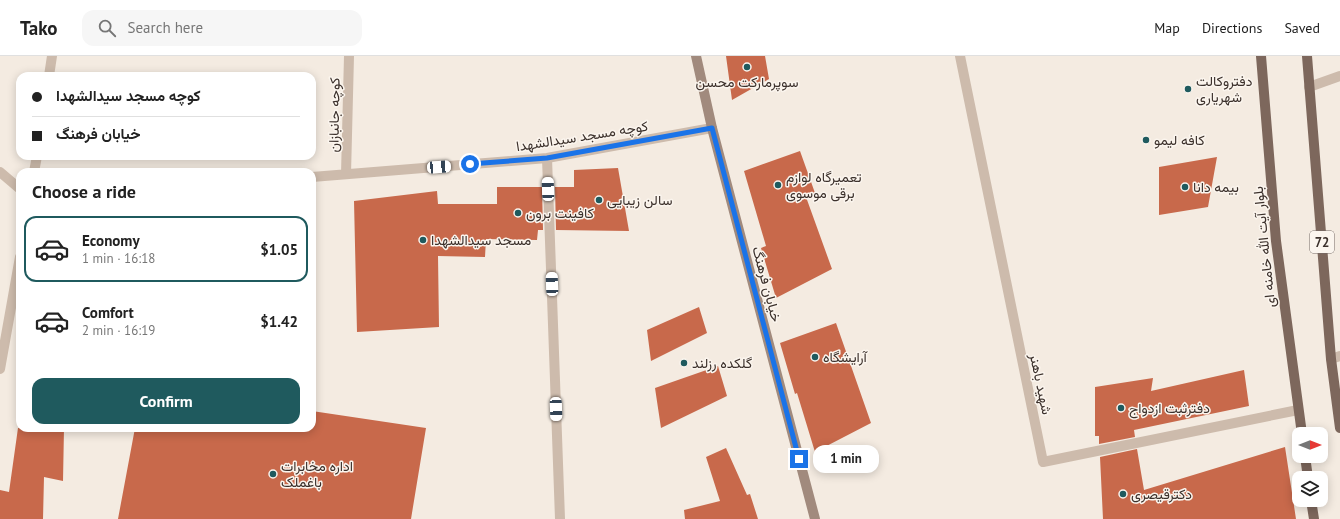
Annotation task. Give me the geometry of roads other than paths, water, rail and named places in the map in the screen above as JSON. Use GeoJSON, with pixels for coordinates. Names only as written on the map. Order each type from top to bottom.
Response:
{"type":"FeatureCollection","features":[{"type":"Feature","properties":{"kind":"main road","name":"خیابان فرهنگ"},"geometry":{"type":"LineString","coordinates":[[696,56],[712,128],[815,519]]}},
{"type":"Feature","properties":{"kind":"main road","name":"بلوار آیت الله خامنه ای"},"geometry":{"type":"LineString","coordinates":[[1261,56],[1276,241],[1301,427]]}},
{"type":"Feature","properties":{"kind":"main road","name":"72"},"geometry":{"type":"LineString","coordinates":[[1307,56],[1335,357],[1340,428]]}},
{"type":"Feature","properties":{"kind":"main road"},"geometry":{"type":"LineString","coordinates":[[1312,507],[1314,519]]}},
{"type":"Feature","properties":{"kind":"street"},"geometry":{"type":"LineString","coordinates":[[50,72],[52,56]]}},
{"type":"Feature","properties":{"kind":"street","name":"کوچه جانبازان"},"geometry":{"type":"LineString","coordinates":[[346,174],[349,56]]}},
{"type":"Feature","properties":{"kind":"street","name":"شهید باهنر"},"geometry":{"type":"LineString","coordinates":[[960,56],[1043,462],[1298,410]]}},
{"type":"Feature","properties":{"kind":"street"},"geometry":{"type":"LineString","coordinates":[[1309,87],[1340,76]]}},
{"type":"Feature","properties":{"kind":"street","name":"کوچه مسجد سیدالشهدا"},"geometry":{"type":"LineString","coordinates":[[316,177],[547,158],[712,128]]}},
{"type":"Feature","properties":{"kind":"street"},"geometry":{"type":"LineString","coordinates":[[547,158],[560,519]]}},
{"type":"Feature","properties":{"kind":"street"},"geometry":{"type":"LineString","coordinates":[[0,172],[16,186]]}},
{"type":"Feature","properties":{"kind":"street"},"geometry":{"type":"LineString","coordinates":[[0,369],[16,279]]}},
{"type":"Feature","properties":{"kind":"place","name":"سوپرمارکت محسن"},"geometry":{"type":"Point","coordinates":[747,67]}},
{"type":"Feature","properties":{"kind":"place","name":"دفتروکالت شهریاری"},"geometry":{"type":"Point","coordinates":[1188,89]}},
{"type":"Feature","properties":{"kind":"place","name":"کافه لیمو"},"geometry":{"type":"Point","coordinates":[1146,140]}},
{"type":"Feature","properties":{"kind":"place","name":"تعمیرگاه لوازم برقی موسوی"},"geometry":{"type":"Point","coordinates":[778,185]}},
{"type":"Feature","properties":{"kind":"place","name":"بیمه دانا"},"geometry":{"type":"Point","coordinates":[1185,187]}},
{"type":"Feature","properties":{"kind":"place","name":"سالن زیبایی"},"geometry":{"type":"Point","coordinates":[599,200]}},
{"type":"Feature","properties":{"kind":"place","name":"کافینت برون"},"geometry":{"type":"Point","coordinates":[518,213]}},
{"type":"Feature","properties":{"kind":"place","name":"مسجد سیدالشهدا"},"geometry":{"type":"Point","coordinates":[423,240]}},
{"type":"Feature","properties":{"kind":"place","name":"آرایشگاه"},"geometry":{"type":"Point","coordinates":[815,357]}},
{"type":"Feature","properties":{"kind":"place","name":"گلکده رزلند"},"geometry":{"type":"Point","coordinates":[684,363]}},
{"type":"Feature","properties":{"kind":"place","name":"دفترثبت ازدواج"},"geometry":{"type":"Point","coordinates":[1121,408]}},
{"type":"Feature","properties":{"kind":"place","name":"اداره مخابرات باغملک"},"geometry":{"type":"Point","coordinates":[273,474]}},
{"type":"Feature","properties":{"kind":"place","name":"دکترقیصری"},"geometry":{"type":"Point","coordinates":[1123,494]}}]}
